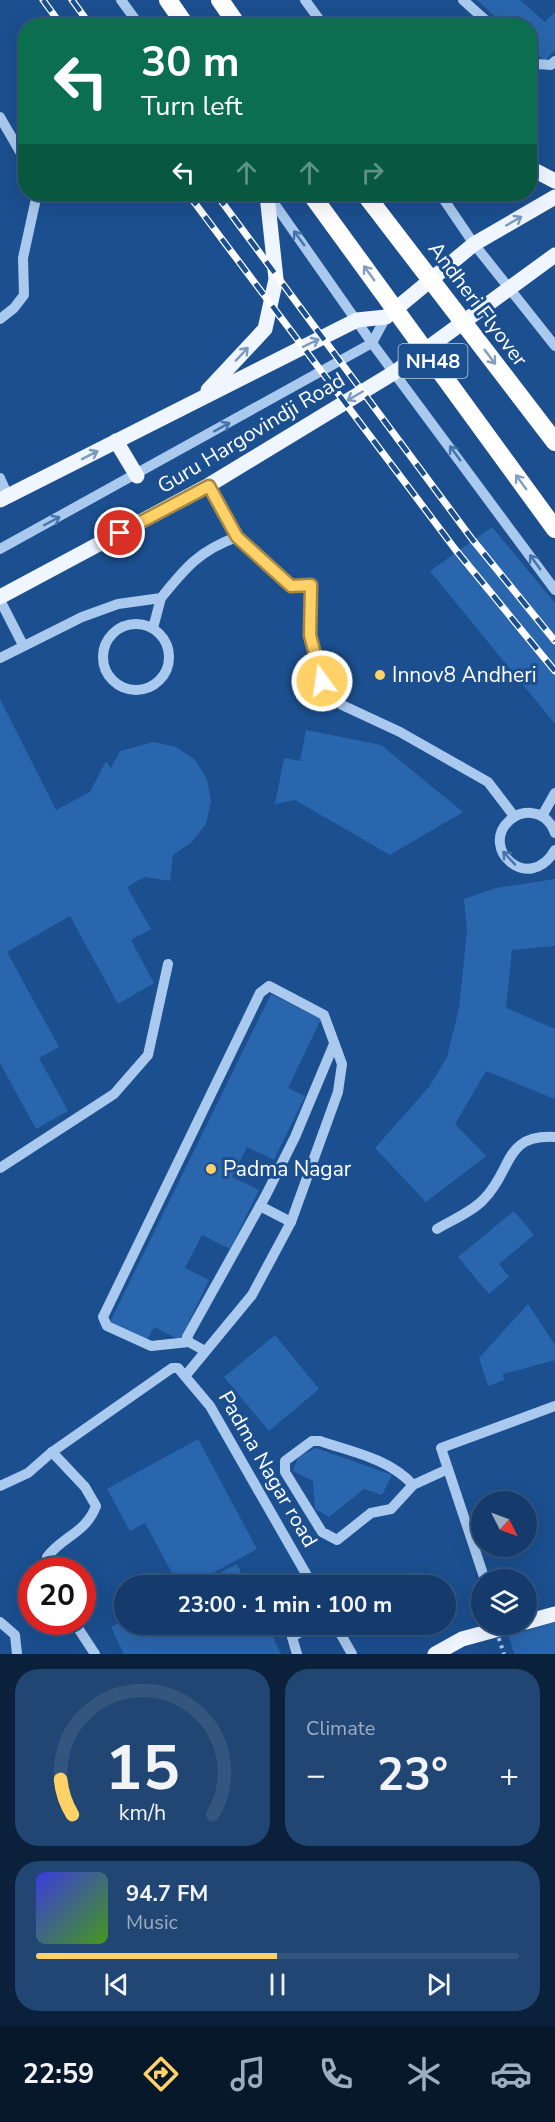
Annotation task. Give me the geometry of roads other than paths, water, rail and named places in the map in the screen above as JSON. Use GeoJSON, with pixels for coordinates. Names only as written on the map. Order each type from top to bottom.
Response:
{"type":"FeatureCollection","features":[{"type":"Feature","properties":{"kind":"highway"},"geometry":{"type":"LineString","coordinates":[[168,0],[180,18]]}},
{"type":"Feature","properties":{"kind":"highway"},"geometry":{"type":"LineString","coordinates":[[220,0],[232,18]]}},
{"type":"Feature","properties":{"kind":"highway","name":"NH48"},"geometry":{"type":"LineString","coordinates":[[316,201],[555,529]]}},
{"type":"Feature","properties":{"kind":"highway","name":"Andheri Flyover"},"geometry":{"type":"LineString","coordinates":[[370,201],[555,442]]}},
{"type":"Feature","properties":{"kind":"main road"},"geometry":{"type":"LineString","coordinates":[[537,172],[555,181]]}},
{"type":"Feature","properties":{"kind":"main road"},"geometry":{"type":"LineString","coordinates":[[4,498],[357,320],[386,317],[474,244],[555,197]]}},
{"type":"Feature","properties":{"kind":"main road"},"geometry":{"type":"LineString","coordinates":[[202,397],[265,329],[276,279],[268,201]]}},
{"type":"Feature","properties":{"kind":"main road","name":"Guru Hargovindji Road"},"geometry":{"type":"LineString","coordinates":[[0,598],[209,486],[395,372],[555,255]]}},
{"type":"Feature","properties":{"kind":"main road"},"geometry":{"type":"LineString","coordinates":[[116,441],[137,476]]}},
{"type":"Feature","properties":{"kind":"main road"},"geometry":{"type":"LineString","coordinates":[[537,1619],[555,1614]]}},
{"type":"Feature","properties":{"kind":"main road"},"geometry":{"type":"LineString","coordinates":[[435,1654],[462,1639],[475,1635]]}},
{"type":"Feature","properties":{"kind":"street"},"geometry":{"type":"LineString","coordinates":[[121,0],[134,18]]}},
{"type":"Feature","properties":{"kind":"street"},"geometry":{"type":"LineString","coordinates":[[305,0],[318,18]]}},
{"type":"Feature","properties":{"kind":"street"},"geometry":{"type":"LineString","coordinates":[[463,0],[483,18]]}},
{"type":"Feature","properties":{"kind":"street"},"geometry":{"type":"LineString","coordinates":[[537,64],[551,65],[555,61]]}},
{"type":"Feature","properties":{"kind":"street"},"geometry":{"type":"LineString","coordinates":[[0,117],[18,148]]}},
{"type":"Feature","properties":{"kind":"street"},"geometry":{"type":"LineString","coordinates":[[0,319],[14,308],[24,295],[23,258],[35,201]]}},
{"type":"Feature","properties":{"kind":"street"},"geometry":{"type":"LineString","coordinates":[[272,201],[372,343],[555,590]]}},
{"type":"Feature","properties":{"kind":"street"},"geometry":{"type":"LineString","coordinates":[[445,201],[474,244],[555,346]]}},
{"type":"Feature","properties":{"kind":"street"},"geometry":{"type":"LineString","coordinates":[[0,549],[137,476],[372,343],[386,317]]}},
{"type":"Feature","properties":{"kind":"street"},"geometry":{"type":"LineString","coordinates":[[0,478],[4,498]]}},
{"type":"Feature","properties":{"kind":"street"},"geometry":{"type":"LineString","coordinates":[[209,486],[237,537],[291,586],[311,585],[310,635],[322,681],[342,705],[400,732],[488,782],[514,816]]}},
{"type":"Feature","properties":{"kind":"street"},"geometry":{"type":"LineString","coordinates":[[153,628],[161,598],[189,564],[212,546],[237,537]]}},
{"type":"Feature","properties":{"kind":"street"},"geometry":{"type":"LineString","coordinates":[[0,598],[23,645]]}},
{"type":"Feature","properties":{"kind":"street"},"geometry":{"type":"LineString","coordinates":[[0,658],[23,645],[118,604],[161,598]]}},
{"type":"Feature","properties":{"kind":"street"},"geometry":{"type":"LineString","coordinates":[[132,624],[153,628],[161,635],[169,655],[162,676],[145,688],[124,687],[114,682],[107,674],[103,653],[112,633],[132,624]]}},
{"type":"Feature","properties":{"kind":"street"},"geometry":{"type":"LineString","coordinates":[[542,816],[555,793]]}},
{"type":"Feature","properties":{"kind":"street"},"geometry":{"type":"LineString","coordinates":[[555,832],[550,822],[533,813],[514,816],[507,823],[500,839],[501,848],[510,862],[518,867],[536,868],[550,858],[555,850]]}},
{"type":"Feature","properties":{"kind":"street"},"geometry":{"type":"LineString","coordinates":[[0,1168],[114,1094],[148,1056],[168,964]]}},
{"type":"Feature","properties":{"kind":"street"},"geometry":{"type":"LineString","coordinates":[[0,1486],[28,1473],[52,1452],[172,1368],[178,1368],[186,1375],[252,1295],[291,1222],[338,1092],[342,1064],[324,1015],[269,986],[260,993],[103,1317],[107,1326],[151,1346],[189,1342],[205,1351]]}},
{"type":"Feature","properties":{"kind":"street"},"geometry":{"type":"LineString","coordinates":[[189,1342],[187,1337],[260,1206],[294,1137],[334,1044]]}},
{"type":"Feature","properties":{"kind":"street"},"geometry":{"type":"LineString","coordinates":[[437,1229],[482,1202],[496,1186],[520,1144],[536,1136],[555,1137]]}},
{"type":"Feature","properties":{"kind":"street"},"geometry":{"type":"LineString","coordinates":[[260,1206],[291,1222]]}},
{"type":"Feature","properties":{"kind":"street","name":"Padma Nagar road"},"geometry":{"type":"LineString","coordinates":[[186,1375],[210,1406],[307,1575]]}},
{"type":"Feature","properties":{"kind":"street"},"geometry":{"type":"LineString","coordinates":[[481,1569],[441,1448],[555,1406]]}},
{"type":"Feature","properties":{"kind":"street"},"geometry":{"type":"LineString","coordinates":[[413,1485],[401,1472],[390,1465],[320,1441],[312,1441],[285,1461],[285,1472],[322,1532],[337,1540],[371,1514],[391,1509],[413,1485],[448,1469]]}},
{"type":"Feature","properties":{"kind":"street"},"geometry":{"type":"LineString","coordinates":[[47,1557],[57,1545],[73,1536],[91,1520],[96,1506],[85,1487],[52,1452]]}},
{"type":"Feature","properties":{"kind":"street"},"geometry":{"type":"LineString","coordinates":[[0,1622],[15,1635],[17,1654]]}},
{"type":"Feature","properties":{"kind":"street"},"geometry":{"type":"LineString","coordinates":[[83,1635],[95,1654]]}},
{"type":"Feature","properties":{"kind":"street"},"geometry":{"type":"LineString","coordinates":[[294,1635],[292,1636],[297,1654]]}},
{"type":"Feature","properties":{"kind":"street"},"geometry":{"type":"LineString","coordinates":[[341,1635],[352,1654]]}},
{"type":"Feature","properties":{"kind":"railway"},"geometry":{"type":"LineString","coordinates":[[43,0],[56,18]]}},
{"type":"Feature","properties":{"kind":"railway"},"geometry":{"type":"LineString","coordinates":[[72,0],[85,18]]}},
{"type":"Feature","properties":{"kind":"railway"},"geometry":{"type":"LineString","coordinates":[[193,201],[455,549],[555,671]]}},
{"type":"Feature","properties":{"kind":"railway"},"geometry":{"type":"LineString","coordinates":[[221,201],[472,539],[555,641]]}},
{"type":"Feature","properties":{"kind":"place","name":"Innov8 Andheri"},"geometry":{"type":"Point","coordinates":[380,675]}},
{"type":"Feature","properties":{"kind":"place","name":"Padma Nagar"},"geometry":{"type":"Point","coordinates":[211,1169]}}]}
